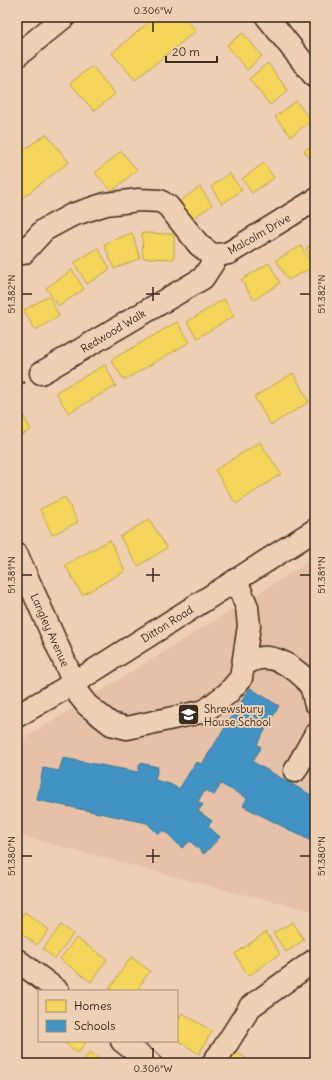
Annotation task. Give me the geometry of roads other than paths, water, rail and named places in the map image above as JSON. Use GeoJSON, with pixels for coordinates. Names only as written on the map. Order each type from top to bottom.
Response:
{"type":"FeatureCollection","features":[{"type":"Feature","properties":{"kind":"street"},"geometry":{"type":"LineString","coordinates":[[17,56],[64,17]]}},
{"type":"Feature","properties":{"kind":"street"},"geometry":{"type":"LineString","coordinates":[[267,17],[315,77]]}},
{"type":"Feature","properties":{"kind":"street","name":"Malcolm Drive"},"geometry":{"type":"LineString","coordinates":[[23,252],[44,230],[72,215],[106,204],[139,200],[160,201],[168,206],[199,245],[211,254],[218,255],[229,253],[315,200]]}},
{"type":"Feature","properties":{"kind":"street","name":"Redwood Walk"},"geometry":{"type":"LineString","coordinates":[[41,373],[203,278],[218,255]]}},
{"type":"Feature","properties":{"kind":"street","name":"Ditton Road"},"geometry":{"type":"LineString","coordinates":[[17,716],[72,684],[315,530]]}},
{"type":"Feature","properties":{"kind":"street","name":"Langley Avenue"},"geometry":{"type":"LineString","coordinates":[[17,555],[72,684],[87,705],[111,724],[127,728],[204,711],[228,693],[241,678],[249,626],[247,606],[236,580]]}},
{"type":"Feature","properties":{"kind":"street"},"geometry":{"type":"LineString","coordinates":[[244,664],[254,659],[268,658],[280,662],[300,675],[311,687],[315,702]]}},
{"type":"Feature","properties":{"kind":"street"},"geometry":{"type":"LineString","coordinates":[[295,771],[315,735]]}},
{"type":"Feature","properties":{"kind":"street"},"geometry":{"type":"LineString","coordinates":[[213,1063],[250,1007],[315,960]]}},
{"type":"Feature","properties":{"kind":"street"},"geometry":{"type":"LineString","coordinates":[[20,967],[56,990]]}},
{"type":"Feature","properties":{"kind":"street"},"geometry":{"type":"LineString","coordinates":[[123,1042],[150,1063]]}},
{"type":"Feature","properties":{"kind":"place","name":"Shrewsbury House School"},"geometry":{"type":"Point","coordinates":[189,715]}}]}
